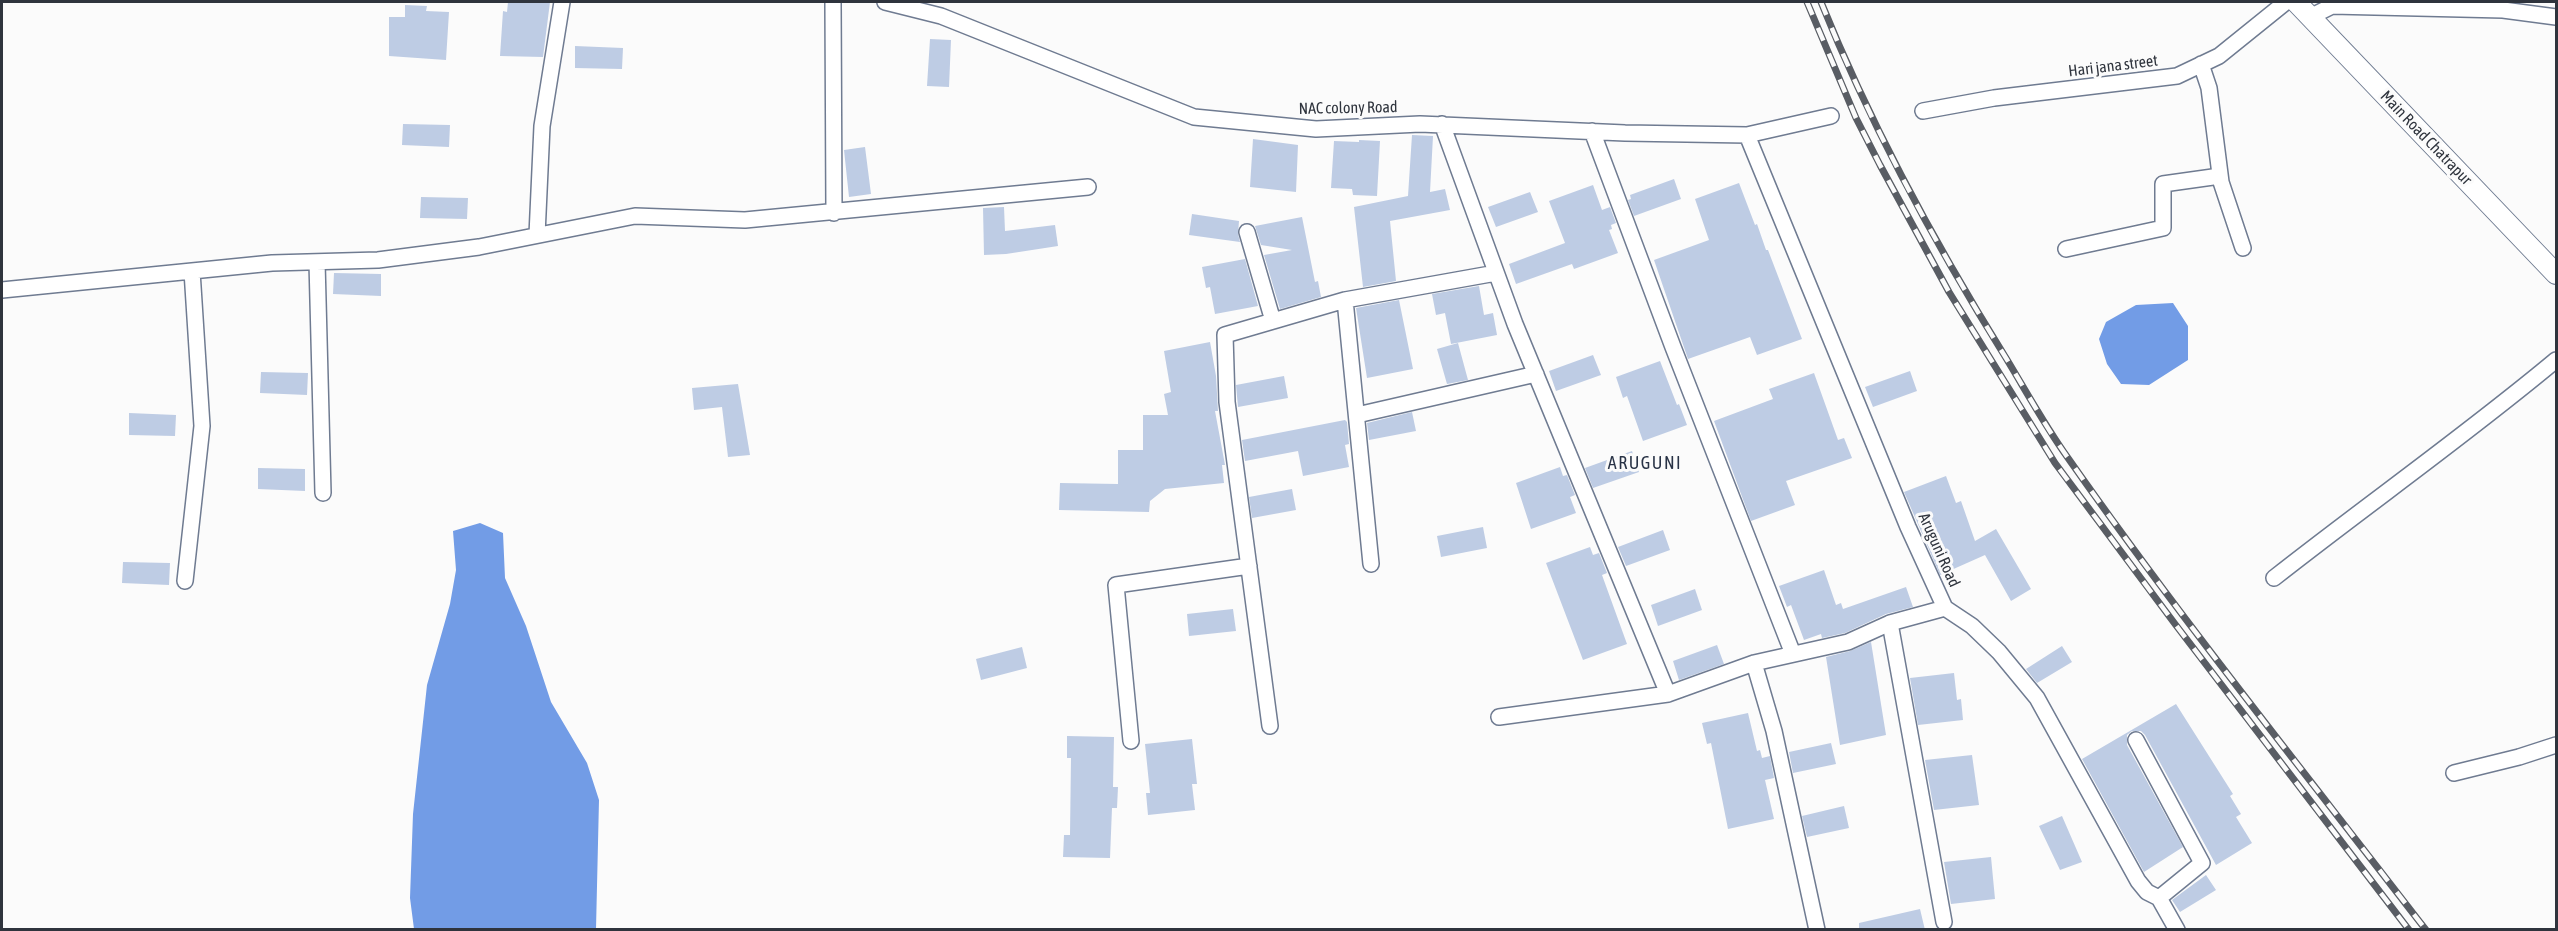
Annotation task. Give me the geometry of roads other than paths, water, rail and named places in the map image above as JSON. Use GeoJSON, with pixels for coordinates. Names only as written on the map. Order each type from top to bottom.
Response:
{"type":"FeatureCollection","features":[{"type":"Feature","properties":{"kind":"street"},"geometry":{"type":"LineString","coordinates":[[537,235],[542,126],[562,2]]}},
{"type":"Feature","properties":{"kind":"street"},"geometry":{"type":"LineString","coordinates":[[833,2],[834,213]]}},
{"type":"Feature","properties":{"kind":"street","name":"NAC colony Road"},"geometry":{"type":"LineString","coordinates":[[885,2],[941,16],[1194,117],[1316,129],[1442,124],[1747,135],[1831,116]]}},
{"type":"Feature","properties":{"kind":"street","name":"Hari jana street"},"geometry":{"type":"LineString","coordinates":[[1923,111],[1994,98],[2177,76],[2219,56],[2286,2]]}},
{"type":"Feature","properties":{"kind":"street","name":"Main Road Chatrapur"},"geometry":{"type":"LineString","coordinates":[[2296,2],[2556,274]]}},
{"type":"Feature","properties":{"kind":"street"},"geometry":{"type":"LineString","coordinates":[[2310,17],[2332,4],[2503,10],[2556,17]]}},
{"type":"Feature","properties":{"kind":"street"},"geometry":{"type":"LineString","coordinates":[[2201,64],[2209,88],[2220,176],[2243,248]]}},
{"type":"Feature","properties":{"kind":"street"},"geometry":{"type":"LineString","coordinates":[[1442,124],[1496,273],[1536,374],[1668,694]]}},
{"type":"Feature","properties":{"kind":"street"},"geometry":{"type":"LineString","coordinates":[[1592,131],[1673,348],[1793,654]]}},
{"type":"Feature","properties":{"kind":"street","name":"Aruguni Road"},"geometry":{"type":"LineString","coordinates":[[1747,135],[1908,526],[1945,608],[1972,626],[1999,652],[2037,698],[2138,881],[2147,892],[2159,898],[2177,930]]}},
{"type":"Feature","properties":{"kind":"street"},"geometry":{"type":"LineString","coordinates":[[2066,249],[2163,228],[2163,184],[2220,176]]}},
{"type":"Feature","properties":{"kind":"street"},"geometry":{"type":"LineString","coordinates":[[2,290],[272,263],[389,258],[479,247],[634,216],[745,220],[1088,187]]}},
{"type":"Feature","properties":{"kind":"street"},"geometry":{"type":"LineString","coordinates":[[1246,232],[1273,321]]}},
{"type":"Feature","properties":{"kind":"street"},"geometry":{"type":"LineString","coordinates":[[317,262],[323,493]]}},
{"type":"Feature","properties":{"kind":"street"},"geometry":{"type":"LineString","coordinates":[[185,581],[202,426],[192,271]]}},
{"type":"Feature","properties":{"kind":"street"},"geometry":{"type":"LineString","coordinates":[[1270,726],[1227,402],[1226,335],[1345,300],[1496,273]]}},
{"type":"Feature","properties":{"kind":"street"},"geometry":{"type":"LineString","coordinates":[[1345,300],[1371,564]]}},
{"type":"Feature","properties":{"kind":"street"},"geometry":{"type":"LineString","coordinates":[[2274,578],[2349,519],[2447,448],[2556,360]]}},
{"type":"Feature","properties":{"kind":"street"},"geometry":{"type":"LineString","coordinates":[[1358,415],[1536,374]]}},
{"type":"Feature","properties":{"kind":"street"},"geometry":{"type":"LineString","coordinates":[[1131,741],[1116,585],[1249,566]]}},
{"type":"Feature","properties":{"kind":"street"},"geometry":{"type":"LineString","coordinates":[[1499,717],[1668,694],[1754,663],[1848,642],[1890,623],[1945,608]]}},
{"type":"Feature","properties":{"kind":"street"},"geometry":{"type":"LineString","coordinates":[[1890,623],[1944,922]]}},
{"type":"Feature","properties":{"kind":"street"},"geometry":{"type":"LineString","coordinates":[[1754,663],[1774,731],[1817,930]]}},
{"type":"Feature","properties":{"kind":"street"},"geometry":{"type":"LineString","coordinates":[[2136,740],[2202,863],[2159,898]]}},
{"type":"Feature","properties":{"kind":"street"},"geometry":{"type":"LineString","coordinates":[[2454,773],[2556,745]]}},
{"type":"Feature","properties":{"kind":"water"},"geometry":{"type":"Polygon","coordinates":[[[2173,303],[2188,326],[2188,360],[2149,385],[2121,384],[2107,364],[2099,339],[2106,322],[2136,305],[2173,303]]]}},
{"type":"Feature","properties":{"kind":"water"},"geometry":{"type":"Polygon","coordinates":[[[480,523],[503,533],[505,578],[526,626],[551,702],[587,763],[599,800],[596,929],[414,929],[410,898],[413,814],[427,685],[450,604],[456,570],[453,531],[480,523]]]}},
{"type":"Feature","properties":{"kind":"railway"},"geometry":{"type":"LineString","coordinates":[[1807,2],[1856,118],[1880,165],[1949,292],[2055,463],[2409,930]]}},
{"type":"Feature","properties":{"kind":"railway"},"geometry":{"type":"LineString","coordinates":[[1821,2],[1861,94],[1929,228],[2051,434],[2199,637],[2426,930]]}},
{"type":"Feature","properties":{"kind":"district","name":"ARUGUNI"},"geometry":{"type":"Point","coordinates":[1645,463]}}]}
